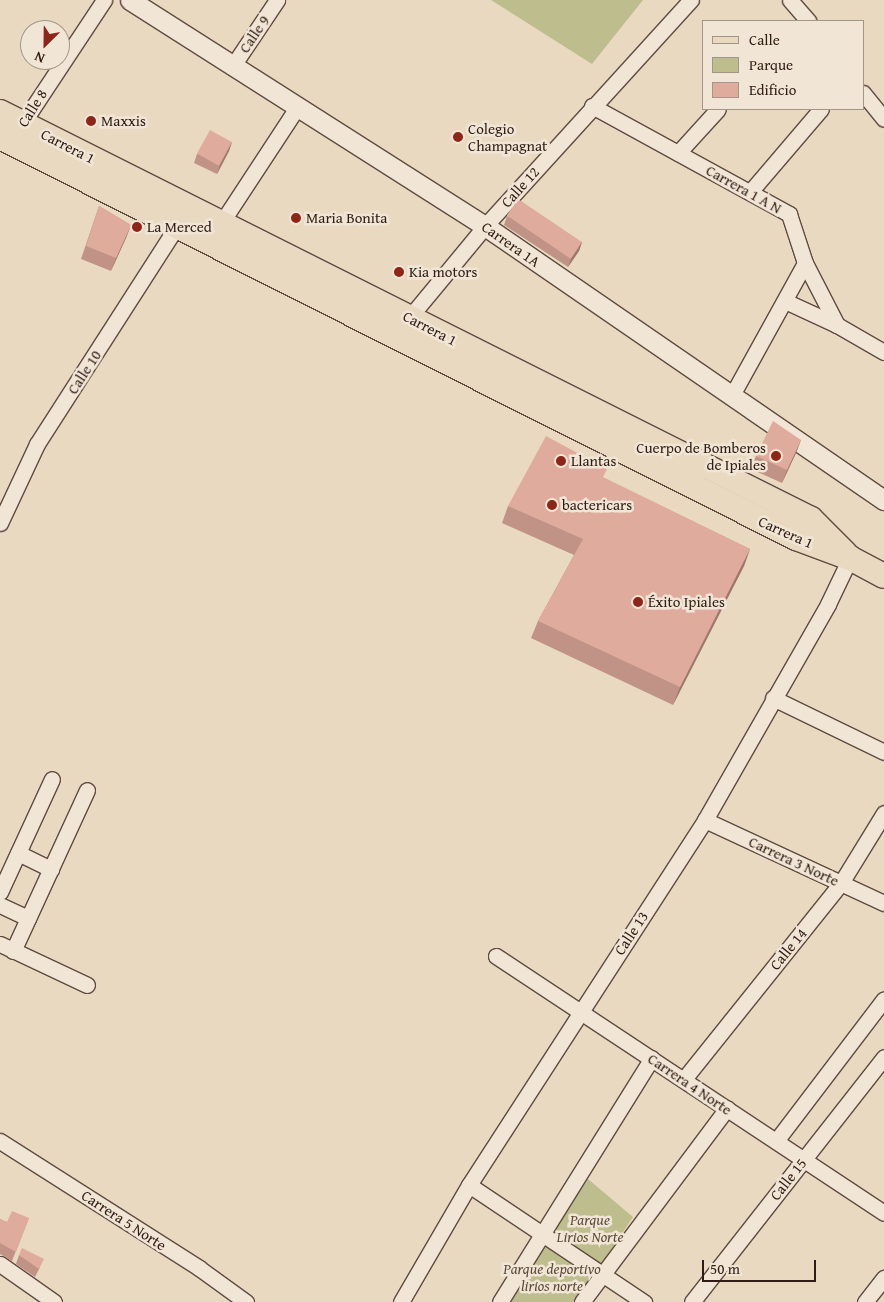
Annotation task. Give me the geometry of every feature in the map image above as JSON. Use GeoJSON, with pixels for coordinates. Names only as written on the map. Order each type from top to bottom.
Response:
{"type":"FeatureCollection","features":[{"type":"Feature","properties":{"kind":"main road","name":"Carrera 1"},"geometry":{"type":"LineString","coordinates":[[0,112],[11,134],[177,226],[215,233],[396,336],[796,538],[850,558],[884,576]]}},
{"type":"Feature","properties":{"kind":"main road","name":"Carrera 1"},"geometry":{"type":"LineString","coordinates":[[11,134],[215,233],[408,317],[811,519],[850,558]]}},
{"type":"Feature","properties":{"kind":"main road"},"geometry":{"type":"LineString","coordinates":[[687,483],[697,462]]}},
{"type":"Feature","properties":{"kind":"street","name":"Calle 8"},"geometry":{"type":"LineString","coordinates":[[11,134],[104,0]]}},
{"type":"Feature","properties":{"kind":"street","name":"Carrera 1A"},"geometry":{"type":"LineString","coordinates":[[130,0],[296,109],[485,226],[731,397],[884,500]]}},
{"type":"Feature","properties":{"kind":"street","name":"Calle 9"},"geometry":{"type":"LineString","coordinates":[[232,67],[277,0]]}},
{"type":"Feature","properties":{"kind":"street","name":"Calle 12"},"geometry":{"type":"LineString","coordinates":[[396,336],[408,317],[485,226],[592,106],[692,0]]}},
{"type":"Feature","properties":{"kind":"street"},"geometry":{"type":"LineString","coordinates":[[790,0],[803,19]]}},
{"type":"Feature","properties":{"kind":"street"},"geometry":{"type":"LineString","coordinates":[[864,94],[884,119]]}},
{"type":"Feature","properties":{"kind":"street","name":"Carrera 1 A N"},"geometry":{"type":"LineString","coordinates":[[592,106],[789,214],[805,263],[838,324]]}},
{"type":"Feature","properties":{"kind":"street"},"geometry":{"type":"LineString","coordinates":[[215,233],[296,109]]}},
{"type":"Feature","properties":{"kind":"street"},"geometry":{"type":"LineString","coordinates":[[678,153],[717,110]]}},
{"type":"Feature","properties":{"kind":"street"},"geometry":{"type":"LineString","coordinates":[[750,192],[821,110]]}},
{"type":"Feature","properties":{"kind":"street","name":"Calle 10"},"geometry":{"type":"LineString","coordinates":[[0,523],[37,444],[177,226]]}},
{"type":"Feature","properties":{"kind":"street"},"geometry":{"type":"LineString","coordinates":[[731,397],[805,263]]}},
{"type":"Feature","properties":{"kind":"street"},"geometry":{"type":"LineString","coordinates":[[785,301],[838,324],[884,352]]}},
{"type":"Feature","properties":{"kind":"street","name":"Calle 13"},"geometry":{"type":"LineString","coordinates":[[401,1302],[469,1184],[705,820],[828,604],[850,558]]}},
{"type":"Feature","properties":{"kind":"street"},"geometry":{"type":"LineString","coordinates":[[773,698],[884,752]]}},
{"type":"Feature","properties":{"kind":"street"},"geometry":{"type":"LineString","coordinates":[[0,892],[52,779]]}},
{"type":"Feature","properties":{"kind":"street"},"geometry":{"type":"LineString","coordinates":[[87,790],[28,918],[6,947],[87,985]]}},
{"type":"Feature","properties":{"kind":"street","name":"Calle 14"},"geometry":{"type":"LineString","coordinates":[[684,1080],[841,883],[884,813]]}},
{"type":"Feature","properties":{"kind":"street","name":"Carrera 3 Norte"},"geometry":{"type":"LineString","coordinates":[[705,820],[884,903]]}},
{"type":"Feature","properties":{"kind":"street"},"geometry":{"type":"LineString","coordinates":[[18,853],[51,868]]}},
{"type":"Feature","properties":{"kind":"street"},"geometry":{"type":"LineString","coordinates":[[0,905],[28,918]]}},
{"type":"Feature","properties":{"kind":"street","name":"Carrera 4 Norte"},"geometry":{"type":"LineString","coordinates":[[496,956],[884,1213]]}},
{"type":"Feature","properties":{"kind":"street"},"geometry":{"type":"LineString","coordinates":[[776,1141],[884,999]]}},
{"type":"Feature","properties":{"kind":"street","name":"Calle 15"},"geometry":{"type":"LineString","coordinates":[[692,1302],[884,1057]]}},
{"type":"Feature","properties":{"kind":"street"},"geometry":{"type":"LineString","coordinates":[[500,1302],[652,1058]]}},
{"type":"Feature","properties":{"kind":"street"},"geometry":{"type":"LineString","coordinates":[[582,1302],[727,1108]]}},
{"type":"Feature","properties":{"kind":"street","name":"Carrera 5 Norte"},"geometry":{"type":"LineString","coordinates":[[0,1141],[199,1268],[246,1302]]}},
{"type":"Feature","properties":{"kind":"street"},"geometry":{"type":"LineString","coordinates":[[469,1184],[644,1302]]}},
{"type":"Feature","properties":{"kind":"street"},"geometry":{"type":"LineString","coordinates":[[0,1264],[54,1302]]}},
{"type":"Feature","properties":{"kind":"street"},"geometry":{"type":"LineString","coordinates":[[866,1302],[884,1278]]}},
{"type":"Feature","properties":{"kind":"green space"},"geometry":{"type":"Polygon","coordinates":[[[491,0],[643,0],[592,64],[491,0]]]}},
{"type":"Feature","properties":{"kind":"green space"},"geometry":{"type":"Polygon","coordinates":[[[588,1179],[633,1217],[595,1274],[574,1302],[504,1302],[588,1179]]]}},
{"type":"Feature","properties":{"kind":"building"},"geometry":{"type":"Polygon","coordinates":[[[210,130],[232,142],[219,166],[197,154],[210,130]]]}},
{"type":"Feature","properties":{"kind":"building"},"geometry":{"type":"Polygon","coordinates":[[[518,199],[582,242],[571,259],[507,216],[518,199]]]}},
{"type":"Feature","properties":{"kind":"building"},"geometry":{"type":"Polygon","coordinates":[[[99,206],[131,225],[116,258],[86,246],[99,206]]]}},
{"type":"Feature","properties":{"kind":"building","name":"Cuerpo de Bomberos de Ipiales"},"geometry":{"type":"Polygon","coordinates":[[[773,421],[801,440],[787,470],[756,456],[773,421]]]}},
{"type":"Feature","properties":{"kind":"building","name":"Éxito Ipiales"},"geometry":{"type":"Polygon","coordinates":[[[546,436],[607,469],[603,477],[750,549],[680,687],[538,621],[583,539],[508,506],[546,436]]]}},
{"type":"Feature","properties":{"kind":"building"},"geometry":{"type":"Polygon","coordinates":[[[12,1211],[29,1218],[16,1252],[0,1243],[0,1219],[7,1222],[12,1211]]]}},
{"type":"Feature","properties":{"kind":"building"},"geometry":{"type":"Polygon","coordinates":[[[22,1248],[44,1259],[39,1269],[19,1255],[22,1248]]]}},
{"type":"Feature","properties":{"kind":"place","name":"Maxxis"},"geometry":{"type":"Point","coordinates":[91,121]}},
{"type":"Feature","properties":{"kind":"place","name":"Colegio Champagnat"},"geometry":{"type":"Point","coordinates":[458,137]}},
{"type":"Feature","properties":{"kind":"place","name":"Maria Bonita"},"geometry":{"type":"Point","coordinates":[296,218]}},
{"type":"Feature","properties":{"kind":"place","name":"La Merced"},"geometry":{"type":"Point","coordinates":[137,227]}},
{"type":"Feature","properties":{"kind":"place","name":"Kia motors"},"geometry":{"type":"Point","coordinates":[399,272]}},
{"type":"Feature","properties":{"kind":"place","name":"Cuerpo de Bomberos de Ipiales"},"geometry":{"type":"Point","coordinates":[776,456]}},
{"type":"Feature","properties":{"kind":"place","name":"Llantas"},"geometry":{"type":"Point","coordinates":[561,461]}},
{"type":"Feature","properties":{"kind":"place","name":"bactericars"},"geometry":{"type":"Point","coordinates":[552,505]}},
{"type":"Feature","properties":{"kind":"place","name":"Éxito Ipiales"},"geometry":{"type":"Point","coordinates":[638,602]}},
{"type":"Feature","properties":{"kind":"park label","name":"Parque Lirios Norte"},"geometry":{"type":"Point","coordinates":[590,1228]}},
{"type":"Feature","properties":{"kind":"park label","name":"Parque deportivo lirios norte"},"geometry":{"type":"Point","coordinates":[552,1276]}}]}
